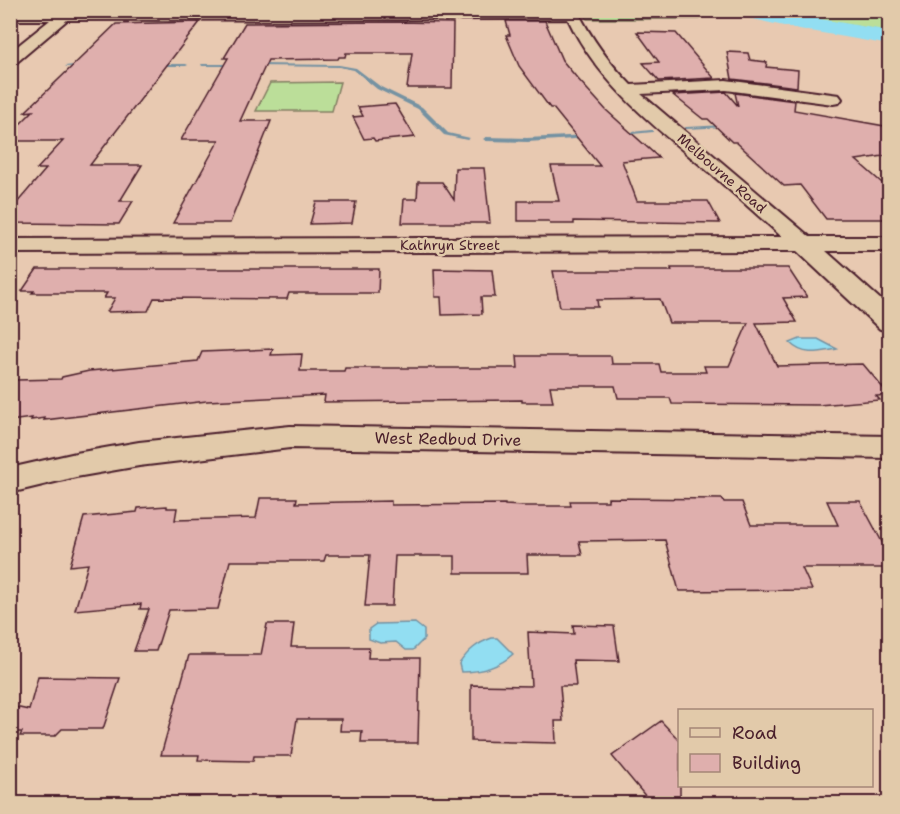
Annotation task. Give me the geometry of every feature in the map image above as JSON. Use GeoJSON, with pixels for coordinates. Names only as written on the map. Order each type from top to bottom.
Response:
{"type":"FeatureCollection","features":[{"type":"Feature","properties":{"kind":"street"},"geometry":{"type":"LineString","coordinates":[[10,16],[67,13],[571,13]]}},
{"type":"Feature","properties":{"kind":"street"},"geometry":{"type":"LineString","coordinates":[[10,60],[67,13]]}},
{"type":"Feature","properties":{"kind":"street","name":"Melbourne Road"},"geometry":{"type":"LineString","coordinates":[[571,13],[593,53],[627,90],[804,244],[890,323]]}},
{"type":"Feature","properties":{"kind":"street"},"geometry":{"type":"LineString","coordinates":[[627,90],[726,86],[832,99]]}},
{"type":"Feature","properties":{"kind":"street","name":"Kathryn Street"},"geometry":{"type":"LineString","coordinates":[[10,246],[890,244]]}},
{"type":"Feature","properties":{"kind":"street","name":"West Redbud Drive"},"geometry":{"type":"LineString","coordinates":[[10,482],[76,465],[139,454],[290,436],[890,447]]}},
{"type":"Feature","properties":{"kind":"green space"},"geometry":{"type":"Polygon","coordinates":[[[583,11],[692,11],[699,19],[587,19],[583,11]]]}},
{"type":"Feature","properties":{"kind":"green space"},"geometry":{"type":"Polygon","coordinates":[[[763,11],[889,11],[889,32],[772,12],[763,11]]]}},
{"type":"Feature","properties":{"kind":"green space"},"geometry":{"type":"Polygon","coordinates":[[[340,82],[332,111],[256,111],[270,83],[340,82]]]}},
{"type":"Feature","properties":{"kind":"water"},"geometry":{"type":"Polygon","coordinates":[[[800,339],[818,339],[837,349],[807,352],[790,343],[800,339]]]}},
{"type":"Feature","properties":{"kind":"water"},"geometry":{"type":"Polygon","coordinates":[[[415,623],[424,630],[424,639],[413,650],[406,650],[396,642],[380,643],[369,639],[369,629],[376,624],[415,623]]]}},
{"type":"Feature","properties":{"kind":"water"},"geometry":{"type":"Polygon","coordinates":[[[497,638],[513,654],[489,668],[461,672],[459,664],[466,655],[477,645],[497,638]]]}},
{"type":"Feature","properties":{"kind":"building"},"geometry":{"type":"Polygon","coordinates":[[[506,21],[545,21],[562,60],[606,110],[659,158],[622,161],[637,201],[708,201],[720,223],[574,221],[574,224],[550,224],[549,221],[518,221],[518,201],[559,201],[551,166],[600,166],[553,108],[550,108],[519,66],[506,35],[510,35],[506,21]]]}},
{"type":"Feature","properties":{"kind":"building"},"geometry":{"type":"Polygon","coordinates":[[[200,22],[90,165],[142,165],[120,201],[133,201],[119,224],[10,223],[10,211],[46,169],[37,169],[63,141],[10,141],[10,134],[33,111],[25,112],[116,24],[200,22]]]}},
{"type":"Feature","properties":{"kind":"building"},"geometry":{"type":"Polygon","coordinates":[[[245,23],[453,23],[452,88],[407,88],[412,53],[346,53],[345,57],[338,59],[268,60],[240,121],[271,121],[230,223],[173,223],[219,140],[181,140],[228,58],[224,58],[245,23]]]}},
{"type":"Feature","properties":{"kind":"building"},"geometry":{"type":"Polygon","coordinates":[[[637,32],[676,33],[714,78],[659,81],[643,63],[659,62],[637,32]]]}},
{"type":"Feature","properties":{"kind":"building"},"geometry":{"type":"Polygon","coordinates":[[[727,52],[748,53],[750,60],[767,62],[766,67],[798,70],[797,87],[732,79],[727,52]]]}},
{"type":"Feature","properties":{"kind":"building"},"geometry":{"type":"Polygon","coordinates":[[[726,92],[738,106],[735,93],[795,101],[794,110],[890,127],[890,155],[856,160],[890,190],[890,219],[826,219],[800,185],[784,186],[708,119],[703,119],[673,95],[726,92]]]}},
{"type":"Feature","properties":{"kind":"building"},"geometry":{"type":"Polygon","coordinates":[[[395,104],[415,137],[375,141],[373,138],[364,139],[353,117],[363,116],[358,107],[395,104]]]}},
{"type":"Feature","properties":{"kind":"building"},"geometry":{"type":"Polygon","coordinates":[[[455,168],[484,168],[490,223],[402,223],[404,199],[417,199],[418,182],[442,182],[454,200],[455,168]]]}},
{"type":"Feature","properties":{"kind":"building"},"geometry":{"type":"Polygon","coordinates":[[[316,202],[356,202],[352,223],[310,224],[316,202]]]}},
{"type":"Feature","properties":{"kind":"building"},"geometry":{"type":"Polygon","coordinates":[[[671,268],[788,268],[807,297],[783,298],[797,322],[756,323],[777,366],[863,364],[889,395],[876,396],[880,400],[818,405],[672,404],[670,398],[618,398],[615,386],[550,386],[553,402],[522,402],[522,400],[324,402],[325,395],[207,401],[44,420],[45,418],[31,420],[32,418],[10,421],[10,389],[16,380],[61,379],[89,371],[198,361],[202,352],[273,349],[271,355],[302,354],[300,371],[344,371],[345,368],[518,368],[517,356],[611,356],[612,364],[659,364],[661,372],[706,372],[704,366],[729,366],[748,323],[669,323],[660,299],[597,300],[598,307],[560,307],[553,271],[672,271],[671,268]]]}},
{"type":"Feature","properties":{"kind":"building"},"geometry":{"type":"Polygon","coordinates":[[[37,269],[379,269],[378,293],[289,293],[287,299],[154,298],[148,311],[107,312],[115,298],[104,298],[107,293],[22,291],[37,269]]]}},
{"type":"Feature","properties":{"kind":"building"},"geometry":{"type":"Polygon","coordinates":[[[434,269],[492,270],[495,297],[481,297],[482,314],[442,315],[441,297],[435,297],[434,269]]]}},
{"type":"Feature","properties":{"kind":"building"},"geometry":{"type":"Polygon","coordinates":[[[260,498],[297,498],[296,503],[391,501],[391,505],[505,504],[523,506],[571,506],[570,501],[608,501],[608,498],[722,499],[724,502],[742,502],[751,525],[838,525],[827,501],[860,501],[890,557],[890,568],[802,568],[812,590],[679,591],[665,540],[579,541],[582,555],[527,555],[528,573],[455,573],[455,556],[395,556],[392,606],[365,606],[370,555],[326,555],[324,561],[230,561],[218,609],[169,610],[156,651],[134,651],[149,609],[140,609],[141,604],[75,610],[88,564],[70,566],[84,517],[137,512],[138,508],[167,506],[167,508],[177,508],[175,520],[256,518],[260,498]]]}},
{"type":"Feature","properties":{"kind":"building"},"geometry":{"type":"Polygon","coordinates":[[[267,624],[294,624],[291,647],[369,647],[368,658],[420,658],[418,743],[361,743],[362,731],[340,731],[341,719],[297,719],[291,756],[254,756],[253,761],[198,760],[199,755],[161,755],[189,655],[261,655],[267,624]]]}},
{"type":"Feature","properties":{"kind":"building"},"geometry":{"type":"Polygon","coordinates":[[[573,625],[614,626],[619,661],[573,660],[576,686],[560,686],[563,721],[555,721],[556,743],[471,741],[471,685],[531,686],[528,632],[574,634],[573,625]]]}},
{"type":"Feature","properties":{"kind":"building"},"geometry":{"type":"Polygon","coordinates":[[[38,677],[120,678],[103,729],[62,729],[55,736],[20,736],[22,732],[10,732],[10,706],[29,710],[38,677]]]}},
{"type":"Feature","properties":{"kind":"building"},"geometry":{"type":"Polygon","coordinates":[[[661,721],[678,739],[680,804],[652,804],[612,756],[661,721]]]}},
{"type":"Feature","properties":{"kind":"waterway"},"geometry":{"type":"LineString","coordinates":[[738,10],[890,38]]}},
{"type":"Feature","properties":{"kind":"waterway"},"geometry":{"type":"LineString","coordinates":[[67,66],[84,65]]}},
{"type":"Feature","properties":{"kind":"waterway"},"geometry":{"type":"LineString","coordinates":[[157,65],[186,65]]}},
{"type":"Feature","properties":{"kind":"waterway"},"geometry":{"type":"LineString","coordinates":[[202,65],[235,65]]}},
{"type":"Feature","properties":{"kind":"waterway"},"geometry":{"type":"LineString","coordinates":[[256,65],[339,66],[355,69],[379,88],[420,108],[446,134],[467,138]]}},
{"type":"Feature","properties":{"kind":"waterway"},"geometry":{"type":"LineString","coordinates":[[686,128],[725,126]]}},
{"type":"Feature","properties":{"kind":"waterway"},"geometry":{"type":"LineString","coordinates":[[622,134],[651,131]]}},
{"type":"Feature","properties":{"kind":"waterway"},"geometry":{"type":"LineString","coordinates":[[486,139],[527,140],[588,137]]}}]}
